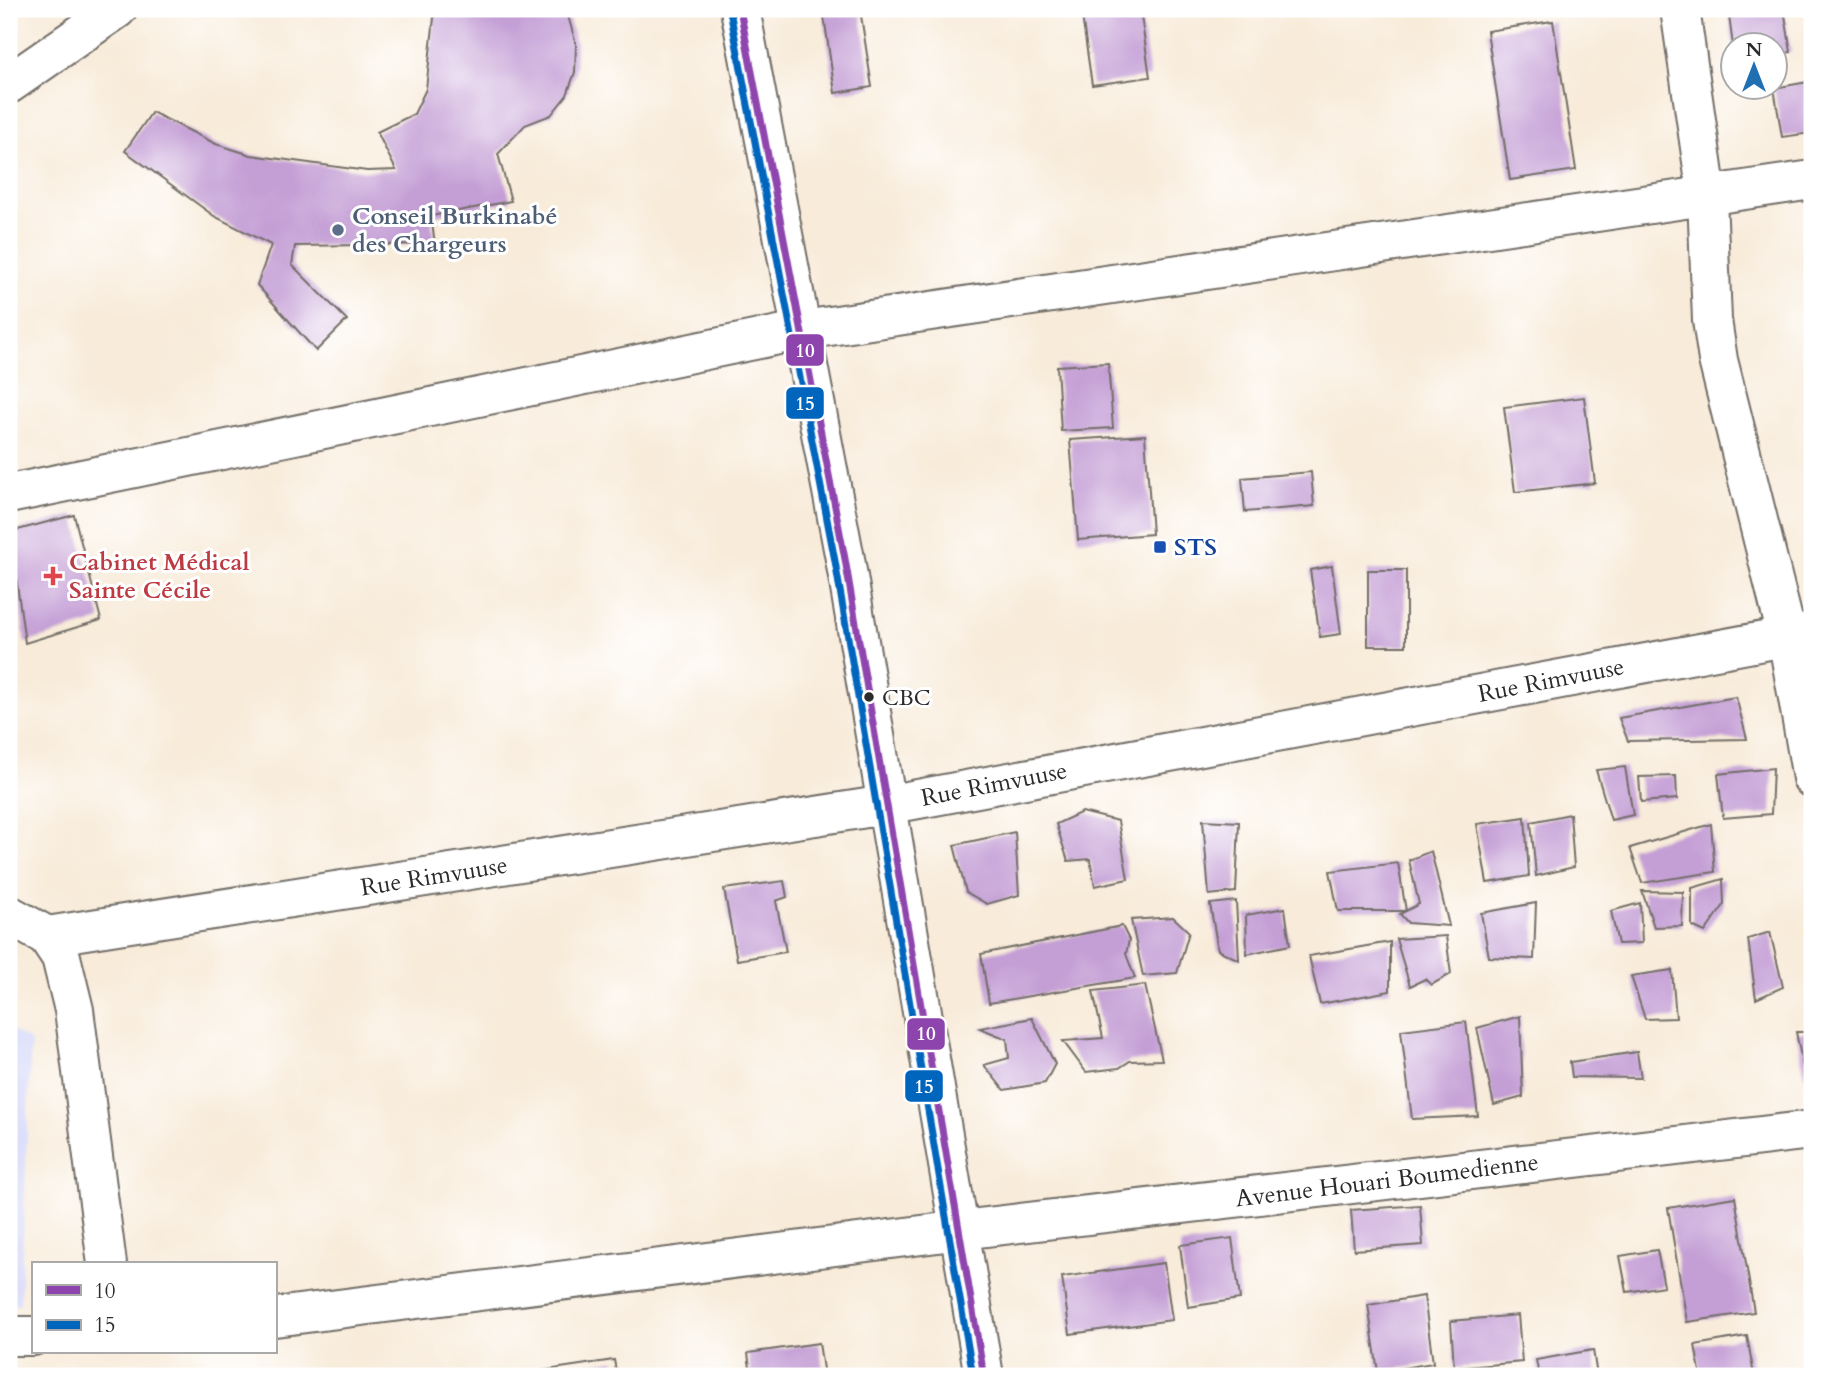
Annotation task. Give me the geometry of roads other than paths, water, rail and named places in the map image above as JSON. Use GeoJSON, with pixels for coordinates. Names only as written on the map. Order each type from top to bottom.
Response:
{"type":"FeatureCollection","features":[{"type":"Feature","properties":{"kind":"main road"},"geometry":{"type":"LineString","coordinates":[[9,84],[117,9]]}},
{"type":"Feature","properties":{"kind":"main road"},"geometry":{"type":"LineString","coordinates":[[740,9],[803,330],[985,1376]]}},
{"type":"Feature","properties":{"kind":"main road"},"geometry":{"type":"LineString","coordinates":[[1680,9],[1707,196],[1712,320],[1718,360],[1800,634],[1812,778]]}},
{"type":"Feature","properties":{"kind":"main road"},"geometry":{"type":"LineString","coordinates":[[9,494],[803,330],[1812,180]]}},
{"type":"Feature","properties":{"kind":"main road","name":"Rue Rimvuuse"},"geometry":{"type":"LineString","coordinates":[[47,936],[886,805],[1800,634]]}},
{"type":"Feature","properties":{"kind":"main road"},"geometry":{"type":"LineString","coordinates":[[9,915],[47,936],[61,957],[74,1010],[107,1262]]}},
{"type":"Feature","properties":{"kind":"main road","name":"Avenue Houari Boumedienne"},"geometry":{"type":"LineString","coordinates":[[276,1317],[961,1230],[1812,1130]]}},
{"type":"Feature","properties":{"kind":"main road"},"geometry":{"type":"LineString","coordinates":[[9,1336],[32,1336]]}},
{"type":"Feature","properties":{"kind":"place","name":"Conseil Burkinabé des Chargeurs"},"geometry":{"type":"Point","coordinates":[338,230]}},
{"type":"Feature","properties":{"kind":"place","name":"STS"},"geometry":{"type":"Point","coordinates":[1160,547]}},
{"type":"Feature","properties":{"kind":"place","name":"Cabinet Médical Sainte Cécile"},"geometry":{"type":"Point","coordinates":[53,576]}},
{"type":"Feature","properties":{"kind":"place","name":"CBC"},"geometry":{"type":"Point","coordinates":[869,697]}}]}
